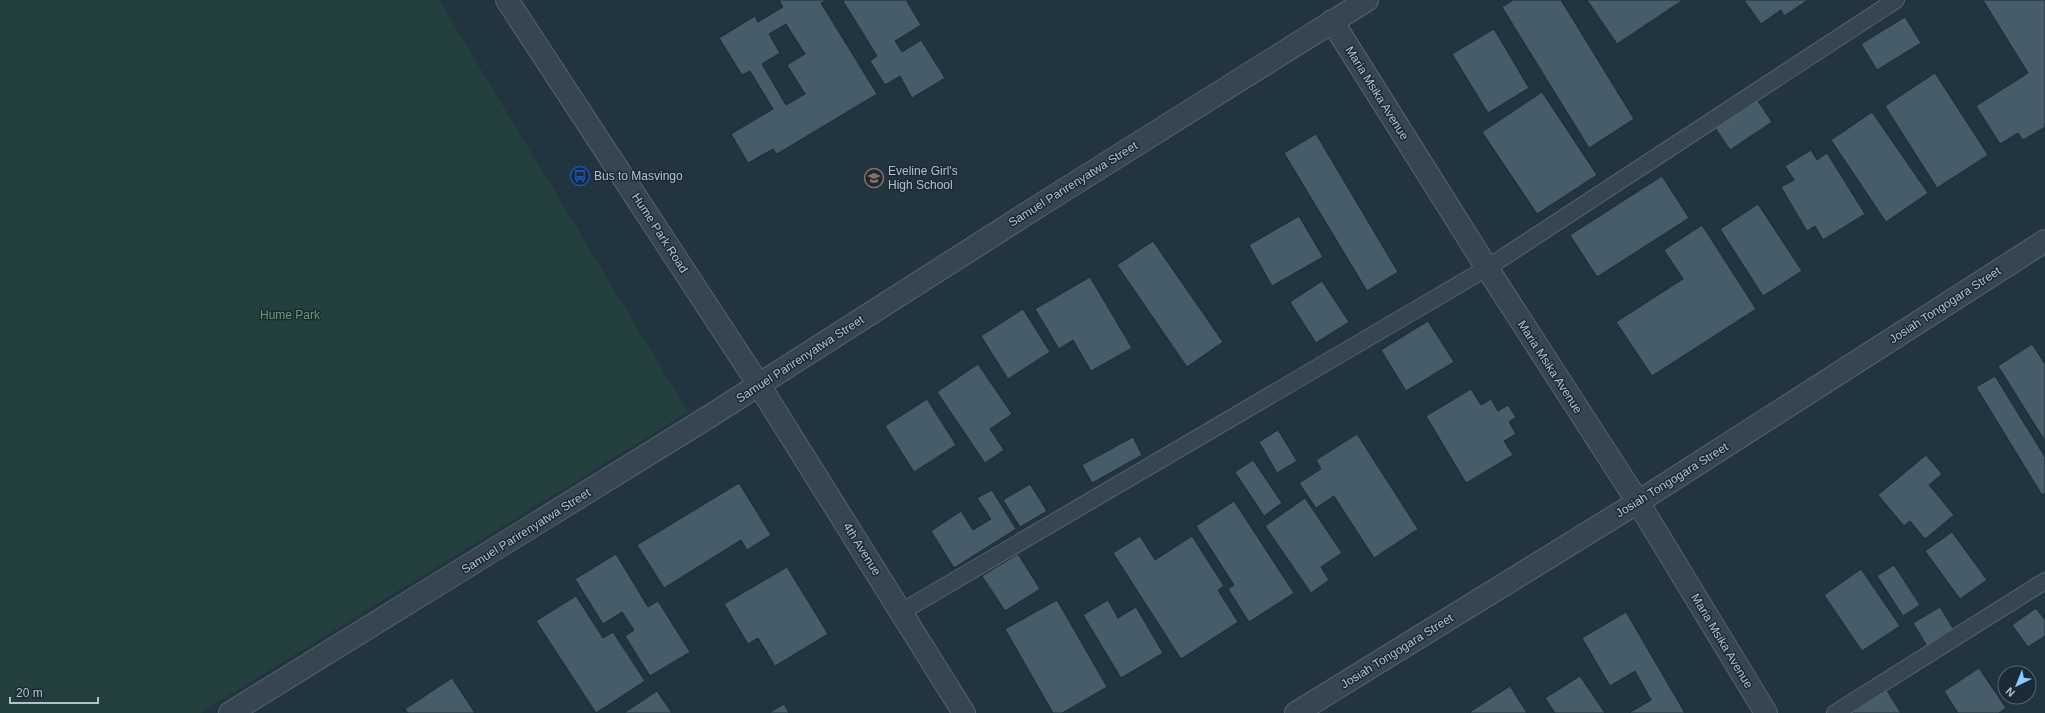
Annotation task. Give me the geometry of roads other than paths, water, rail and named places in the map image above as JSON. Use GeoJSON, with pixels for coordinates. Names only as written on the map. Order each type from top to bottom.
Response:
{"type":"FeatureCollection","features":[{"type":"Feature","properties":{"kind":"street","name":"Hume Park Road"},"geometry":{"type":"LineString","coordinates":[[507,0],[759,385]]}},
{"type":"Feature","properties":{"kind":"street","name":"Samuel Parirenyatwa Street"},"geometry":{"type":"LineString","coordinates":[[230,713],[469,567],[1367,0]]}},
{"type":"Feature","properties":{"kind":"street","name":"Maria Msika Avenue"},"geometry":{"type":"LineString","coordinates":[[1332,21],[1487,268],[1638,502],[1766,713]]}},
{"type":"Feature","properties":{"kind":"street","name":"Josiah Tongogara Street"},"geometry":{"type":"LineString","coordinates":[[1296,713],[1638,502],[2045,241]]}},
{"type":"Feature","properties":{"kind":"street","name":"4th Avenue"},"geometry":{"type":"LineString","coordinates":[[759,385],[964,713]]}},
{"type":"Feature","properties":{"kind":"lane"},"geometry":{"type":"LineString","coordinates":[[901,612],[1487,268],[1896,0]]}},
{"type":"Feature","properties":{"kind":"lane"},"geometry":{"type":"LineString","coordinates":[[1835,713],[2045,581]]}},
{"type":"Feature","properties":{"kind":"place","name":"Bus to Masvingo"},"geometry":{"type":"Point","coordinates":[580,176]}},
{"type":"Feature","properties":{"kind":"place","name":"Eveline Girl's High School"},"geometry":{"type":"Point","coordinates":[874,178]}},
{"type":"Feature","properties":{"kind":"park label","name":"Hume Park"},"geometry":{"type":"Point","coordinates":[290,315]}}]}
